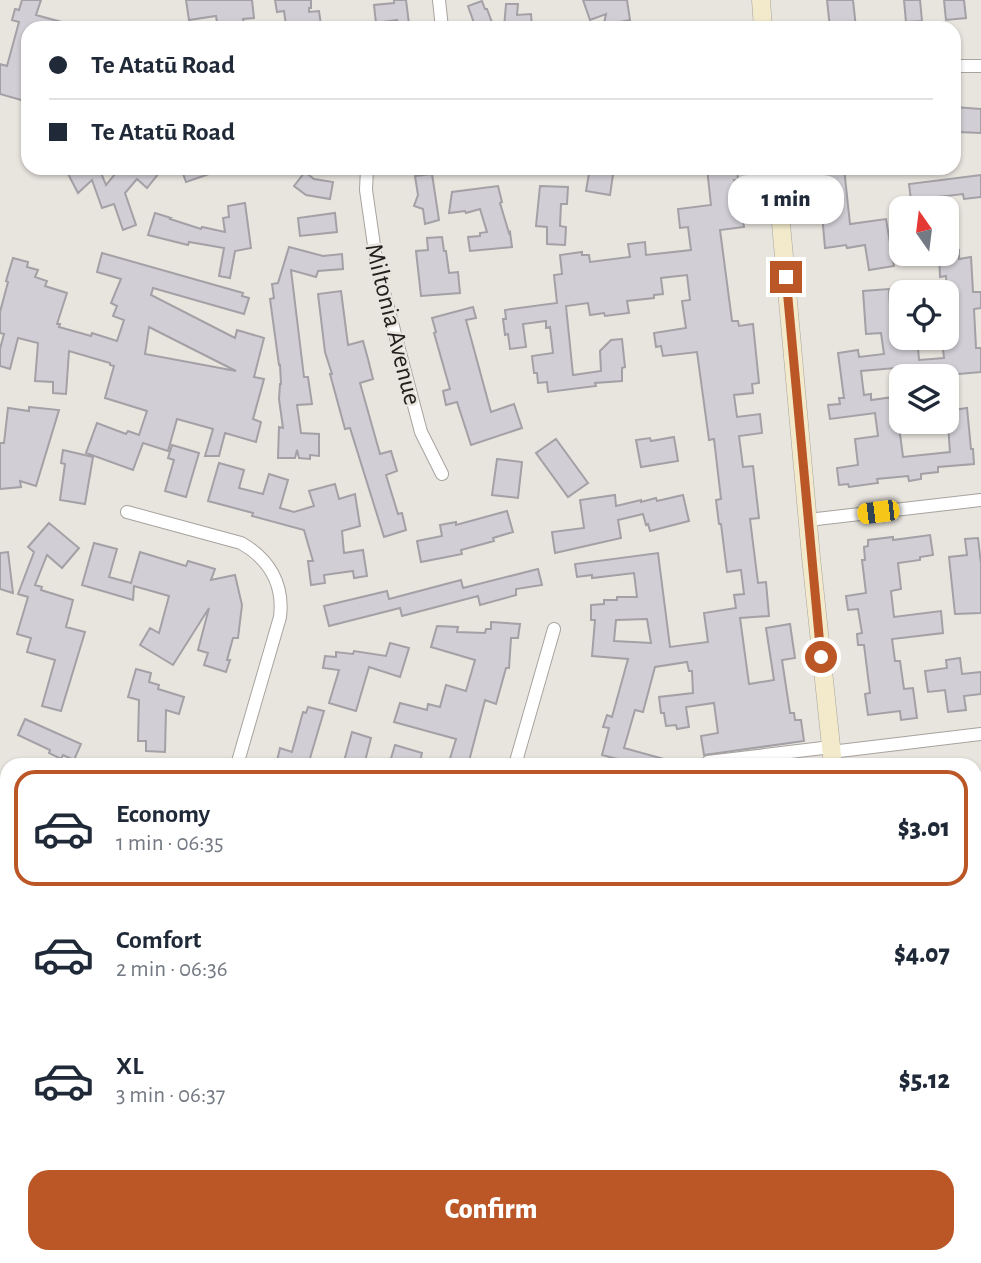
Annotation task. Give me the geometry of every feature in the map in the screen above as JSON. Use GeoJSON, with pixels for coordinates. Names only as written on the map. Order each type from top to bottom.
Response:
{"type":"FeatureCollection","features":[{"type":"Feature","properties":{"kind":"main road"},"geometry":{"type":"LineString","coordinates":[[761,0],[763,21]]}},
{"type":"Feature","properties":{"kind":"main road"},"geometry":{"type":"LineString","coordinates":[[777,175],[832,755]]}},
{"type":"Feature","properties":{"kind":"street"},"geometry":{"type":"LineString","coordinates":[[439,0],[441,21]]}},
{"type":"Feature","properties":{"kind":"street"},"geometry":{"type":"LineString","coordinates":[[961,66],[981,66]]}},
{"type":"Feature","properties":{"kind":"street","name":"Miltonia Avenue"},"geometry":{"type":"LineString","coordinates":[[367,175],[366,190],[377,266],[421,432],[442,474]]}},
{"type":"Feature","properties":{"kind":"street"},"geometry":{"type":"LineString","coordinates":[[808,520],[981,500]]}},
{"type":"Feature","properties":{"kind":"street"},"geometry":{"type":"LineString","coordinates":[[127,512],[240,543],[255,551],[274,576],[281,597],[280,617],[239,758]]}},
{"type":"Feature","properties":{"kind":"street"},"geometry":{"type":"LineString","coordinates":[[518,758],[554,629]]}},
{"type":"Feature","properties":{"kind":"street"},"geometry":{"type":"LineString","coordinates":[[770,758],[832,755],[981,734]]}},
{"type":"Feature","properties":{"kind":"building"},"geometry":{"type":"Polygon","coordinates":[[[22,0],[41,0],[36,15],[58,21],[21,21],[21,100],[0,94],[0,64],[7,66],[19,22],[12,20],[15,9],[19,10],[22,0]]]}},
{"type":"Feature","properties":{"kind":"building"},"geometry":{"type":"Polygon","coordinates":[[[186,0],[252,0],[254,18],[243,21],[217,21],[216,16],[189,20],[186,0]]]}},
{"type":"Feature","properties":{"kind":"building"},"geometry":{"type":"Polygon","coordinates":[[[275,0],[311,0],[309,12],[319,11],[320,21],[285,21],[284,11],[277,12],[275,0]]]}},
{"type":"Feature","properties":{"kind":"building"},"geometry":{"type":"Polygon","coordinates":[[[394,0],[406,0],[409,21],[376,21],[374,5],[394,3],[394,0]]]}},
{"type":"Feature","properties":{"kind":"building"},"geometry":{"type":"Polygon","coordinates":[[[583,0],[627,0],[630,20],[604,21],[606,14],[590,20],[583,0]]]}},
{"type":"Feature","properties":{"kind":"building"},"geometry":{"type":"Polygon","coordinates":[[[827,0],[853,0],[855,21],[829,21],[827,0]]]}},
{"type":"Feature","properties":{"kind":"building"},"geometry":{"type":"Polygon","coordinates":[[[904,0],[920,0],[922,21],[906,21],[904,0]]]}},
{"type":"Feature","properties":{"kind":"building"},"geometry":{"type":"Polygon","coordinates":[[[944,0],[964,0],[966,18],[946,20],[944,0]]]}},
{"type":"Feature","properties":{"kind":"building"},"geometry":{"type":"Polygon","coordinates":[[[482,1],[491,21],[473,21],[468,6],[482,1]]]}},
{"type":"Feature","properties":{"kind":"building"},"geometry":{"type":"Polygon","coordinates":[[[506,4],[518,4],[517,15],[531,14],[532,21],[505,21],[506,4]]]}},
{"type":"Feature","properties":{"kind":"building"},"geometry":{"type":"Polygon","coordinates":[[[961,108],[981,109],[981,133],[961,132],[961,108]]]}},
{"type":"Feature","properties":{"kind":"building"},"geometry":{"type":"Polygon","coordinates":[[[69,175],[102,175],[106,185],[114,175],[157,175],[147,188],[137,179],[125,193],[136,225],[123,230],[114,204],[102,208],[92,180],[78,193],[69,175]]]}},
{"type":"Feature","properties":{"kind":"building"},"geometry":{"type":"Polygon","coordinates":[[[184,175],[206,175],[186,182],[184,175]]]}},
{"type":"Feature","properties":{"kind":"building"},"geometry":{"type":"Polygon","coordinates":[[[303,175],[333,182],[330,199],[306,195],[294,186],[303,175]]]}},
{"type":"Feature","properties":{"kind":"building"},"geometry":{"type":"Polygon","coordinates":[[[432,175],[439,220],[425,224],[423,209],[414,206],[418,195],[415,176],[432,175]]]}},
{"type":"Feature","properties":{"kind":"building"},"geometry":{"type":"Polygon","coordinates":[[[589,175],[613,175],[610,195],[586,191],[589,175]]]}},
{"type":"Feature","properties":{"kind":"building"},"geometry":{"type":"Polygon","coordinates":[[[708,175],[738,175],[738,180],[734,180],[738,211],[742,210],[744,227],[720,230],[732,321],[738,321],[739,326],[753,324],[759,383],[752,384],[753,393],[734,395],[737,417],[760,414],[762,433],[739,436],[743,467],[753,466],[759,518],[750,519],[758,583],[766,582],[769,616],[740,618],[749,684],[774,680],[766,628],[790,624],[795,658],[782,660],[790,713],[794,713],[795,720],[801,720],[804,741],[704,755],[701,736],[718,733],[714,703],[686,707],[689,727],[677,729],[676,725],[666,726],[664,713],[661,713],[659,697],[693,693],[692,671],[689,671],[687,662],[655,667],[643,712],[635,710],[624,748],[660,758],[614,758],[602,755],[609,728],[603,727],[607,715],[612,717],[628,659],[592,656],[595,620],[591,620],[591,605],[604,604],[604,600],[617,600],[617,597],[637,597],[634,573],[577,577],[575,564],[658,553],[670,647],[708,642],[704,613],[736,608],[734,595],[744,594],[741,570],[727,572],[716,500],[721,499],[714,439],[709,440],[697,352],[663,356],[661,346],[656,347],[654,333],[686,328],[682,301],[690,300],[687,275],[661,278],[663,294],[654,295],[654,298],[627,301],[629,313],[590,315],[588,303],[566,306],[573,375],[601,371],[600,351],[611,340],[622,339],[625,367],[622,368],[622,381],[548,392],[547,382],[538,383],[532,356],[553,353],[550,327],[546,328],[546,321],[523,324],[526,347],[510,349],[503,319],[506,319],[505,310],[557,303],[554,275],[562,274],[560,255],[582,252],[582,255],[589,255],[590,262],[630,257],[628,244],[645,242],[646,255],[691,250],[688,227],[680,228],[678,209],[711,205],[708,175]],[[647,619],[616,620],[614,641],[651,643],[647,619]]]}},
{"type":"Feature","properties":{"kind":"building"},"geometry":{"type":"Polygon","coordinates":[[[823,175],[845,175],[850,224],[886,219],[889,266],[894,266],[869,270],[865,245],[825,248],[819,180],[823,180],[823,175]]]}},
{"type":"Feature","properties":{"kind":"building"},"geometry":{"type":"Polygon","coordinates":[[[981,175],[981,197],[964,199],[963,194],[910,196],[909,184],[981,175]]]}},
{"type":"Feature","properties":{"kind":"building"},"geometry":{"type":"Polygon","coordinates":[[[498,186],[512,247],[470,251],[468,237],[487,232],[480,209],[466,213],[449,213],[452,192],[498,186]]]}},
{"type":"Feature","properties":{"kind":"building"},"geometry":{"type":"Polygon","coordinates":[[[540,186],[568,187],[567,204],[561,204],[560,226],[566,227],[565,245],[547,244],[547,227],[536,226],[540,186]]]}},
{"type":"Feature","properties":{"kind":"building"},"geometry":{"type":"Polygon","coordinates":[[[245,203],[251,248],[235,251],[230,278],[219,276],[224,248],[189,242],[188,245],[148,235],[155,213],[201,229],[202,227],[225,232],[223,218],[229,217],[228,206],[245,203]]]}},
{"type":"Feature","properties":{"kind":"building"},"geometry":{"type":"Polygon","coordinates":[[[335,213],[337,232],[300,236],[298,218],[335,213]]]}},
{"type":"Feature","properties":{"kind":"building"},"geometry":{"type":"Polygon","coordinates":[[[442,237],[449,273],[458,272],[460,293],[421,296],[416,251],[428,250],[427,238],[442,237]]]}},
{"type":"Feature","properties":{"kind":"building"},"geometry":{"type":"Polygon","coordinates":[[[289,247],[323,256],[342,254],[343,269],[318,271],[316,277],[291,270],[304,377],[308,377],[312,404],[297,405],[301,433],[319,434],[319,456],[310,455],[310,459],[299,458],[297,450],[295,458],[278,458],[279,427],[283,428],[279,399],[281,384],[270,299],[274,298],[272,284],[278,283],[289,247]]]}},
{"type":"Feature","properties":{"kind":"building"},"geometry":{"type":"Polygon","coordinates":[[[102,253],[243,293],[242,296],[249,298],[244,314],[153,288],[151,295],[235,338],[237,330],[264,338],[254,377],[264,379],[253,419],[261,422],[256,442],[225,433],[219,456],[205,456],[213,429],[177,419],[168,451],[143,443],[133,470],[86,453],[97,423],[126,434],[128,431],[139,435],[147,411],[105,398],[114,366],[69,351],[66,394],[53,393],[53,382],[35,381],[38,343],[18,338],[10,369],[0,366],[0,349],[4,334],[0,333],[0,312],[13,258],[28,262],[27,267],[38,270],[35,277],[47,281],[45,286],[67,293],[57,324],[60,324],[59,327],[117,341],[124,320],[113,316],[117,306],[111,303],[121,279],[97,272],[102,253]],[[149,327],[145,354],[236,371],[149,327]]]}},
{"type":"Feature","properties":{"kind":"building"},"geometry":{"type":"Polygon","coordinates":[[[971,257],[973,292],[981,292],[981,308],[974,309],[976,348],[981,348],[981,372],[959,374],[959,364],[889,364],[889,369],[861,371],[864,395],[871,394],[871,400],[889,398],[889,434],[900,434],[903,457],[950,452],[949,434],[959,434],[959,409],[967,408],[974,464],[938,467],[938,472],[921,474],[921,479],[909,481],[908,476],[877,479],[878,483],[849,487],[848,484],[839,485],[837,468],[858,465],[855,439],[878,436],[875,413],[830,419],[828,405],[840,404],[839,398],[844,398],[838,353],[858,350],[859,357],[884,354],[881,333],[866,334],[863,291],[889,289],[889,350],[918,350],[919,360],[944,358],[943,350],[959,350],[959,280],[940,277],[940,266],[959,266],[959,259],[971,257]]]}},
{"type":"Feature","properties":{"kind":"building"},"geometry":{"type":"Polygon","coordinates":[[[341,291],[348,345],[363,341],[373,379],[360,383],[380,454],[391,451],[397,471],[386,475],[406,530],[384,537],[350,428],[345,429],[325,352],[318,294],[341,291]]]}},
{"type":"Feature","properties":{"kind":"building"},"geometry":{"type":"Polygon","coordinates":[[[473,307],[476,318],[466,320],[491,412],[514,404],[522,428],[471,445],[457,402],[446,405],[443,391],[450,389],[432,318],[473,307]]]}},
{"type":"Feature","properties":{"kind":"building"},"geometry":{"type":"Polygon","coordinates":[[[29,407],[59,410],[36,486],[20,481],[21,487],[0,489],[0,443],[4,443],[8,408],[29,411],[29,407]]]}},
{"type":"Feature","properties":{"kind":"building"},"geometry":{"type":"Polygon","coordinates":[[[674,437],[678,461],[641,467],[636,440],[650,438],[651,441],[674,437]]]}},
{"type":"Feature","properties":{"kind":"building"},"geometry":{"type":"Polygon","coordinates":[[[556,439],[588,483],[568,497],[536,453],[556,439]]]}},
{"type":"Feature","properties":{"kind":"building"},"geometry":{"type":"Polygon","coordinates":[[[172,445],[199,453],[186,497],[165,491],[174,460],[168,458],[172,445]]]}},
{"type":"Feature","properties":{"kind":"building"},"geometry":{"type":"Polygon","coordinates":[[[63,450],[93,457],[85,504],[60,500],[65,464],[61,463],[63,450]]]}},
{"type":"Feature","properties":{"kind":"building"},"geometry":{"type":"Polygon","coordinates":[[[497,459],[522,462],[518,498],[492,495],[497,459]]]}},
{"type":"Feature","properties":{"kind":"building"},"geometry":{"type":"Polygon","coordinates":[[[219,463],[244,470],[239,488],[263,494],[269,474],[288,480],[280,508],[294,512],[314,506],[309,491],[335,484],[339,499],[355,494],[360,526],[342,531],[344,553],[363,550],[367,576],[354,578],[353,571],[324,575],[325,583],[311,585],[308,561],[313,561],[304,530],[208,501],[219,463]]]}},
{"type":"Feature","properties":{"kind":"building"},"geometry":{"type":"Polygon","coordinates":[[[615,495],[616,506],[683,495],[689,521],[650,531],[643,514],[618,520],[621,538],[555,553],[552,532],[584,528],[580,500],[615,495]]]}},
{"type":"Feature","properties":{"kind":"building"},"geometry":{"type":"Polygon","coordinates":[[[507,511],[513,532],[493,538],[494,541],[461,550],[462,554],[421,562],[417,541],[442,536],[440,525],[456,522],[456,525],[507,511]]]}},
{"type":"Feature","properties":{"kind":"building"},"geometry":{"type":"Polygon","coordinates":[[[49,523],[79,548],[62,568],[47,555],[35,585],[42,587],[41,590],[73,600],[66,627],[85,632],[61,711],[42,706],[55,660],[27,652],[31,638],[17,634],[28,597],[18,594],[34,552],[28,547],[49,523]]]}},
{"type":"Feature","properties":{"kind":"building"},"geometry":{"type":"Polygon","coordinates":[[[930,535],[933,555],[898,563],[901,589],[891,591],[894,617],[941,611],[943,633],[892,639],[895,661],[900,661],[904,689],[913,688],[917,718],[901,720],[900,711],[868,715],[865,694],[870,693],[864,645],[858,645],[857,634],[862,633],[858,609],[848,610],[846,596],[866,593],[862,560],[865,560],[864,547],[868,546],[868,540],[930,535]]]}},
{"type":"Feature","properties":{"kind":"building"},"geometry":{"type":"Polygon","coordinates":[[[978,538],[981,613],[955,614],[949,557],[967,555],[965,539],[978,538]]]}},
{"type":"Feature","properties":{"kind":"building"},"geometry":{"type":"Polygon","coordinates":[[[94,543],[117,549],[109,577],[131,583],[140,552],[186,566],[188,561],[215,569],[211,580],[235,575],[242,605],[238,638],[233,638],[226,672],[204,665],[208,653],[198,650],[209,608],[173,665],[140,645],[150,628],[159,633],[169,596],[134,586],[133,600],[82,585],[94,543]]]}},
{"type":"Feature","properties":{"kind":"building"},"geometry":{"type":"Polygon","coordinates":[[[8,552],[13,593],[0,589],[0,553],[8,552]]]}},
{"type":"Feature","properties":{"kind":"building"},"geometry":{"type":"Polygon","coordinates":[[[538,569],[542,585],[516,589],[516,595],[480,605],[478,596],[402,616],[400,608],[329,626],[324,606],[387,591],[389,599],[461,580],[463,588],[538,569]]]}},
{"type":"Feature","properties":{"kind":"building"},"geometry":{"type":"Polygon","coordinates":[[[491,622],[520,624],[518,638],[511,638],[509,668],[506,668],[496,704],[485,700],[470,758],[450,758],[456,739],[394,722],[400,703],[427,710],[428,704],[440,707],[446,685],[466,691],[475,660],[431,647],[437,626],[458,627],[457,632],[485,633],[486,629],[491,629],[491,622]]]}},
{"type":"Feature","properties":{"kind":"building"},"geometry":{"type":"Polygon","coordinates":[[[390,643],[409,648],[400,677],[369,667],[356,711],[329,703],[339,670],[323,668],[325,656],[336,657],[336,652],[353,654],[354,651],[386,656],[390,643]]]}},
{"type":"Feature","properties":{"kind":"building"},"geometry":{"type":"Polygon","coordinates":[[[960,658],[962,674],[981,672],[981,694],[964,696],[966,710],[948,712],[945,690],[928,692],[925,671],[947,668],[946,660],[960,658]]]}},
{"type":"Feature","properties":{"kind":"building"},"geometry":{"type":"Polygon","coordinates":[[[136,669],[151,673],[149,682],[159,685],[158,689],[184,697],[179,714],[166,710],[165,752],[146,751],[146,741],[138,741],[139,700],[128,697],[136,669]]]}},
{"type":"Feature","properties":{"kind":"building"},"geometry":{"type":"Polygon","coordinates":[[[308,707],[324,711],[310,758],[278,758],[280,748],[292,752],[303,712],[306,713],[308,707]]]}},
{"type":"Feature","properties":{"kind":"building"},"geometry":{"type":"Polygon","coordinates":[[[25,719],[81,744],[75,758],[63,755],[59,758],[49,753],[50,750],[18,735],[25,719]]]}},
{"type":"Feature","properties":{"kind":"building"},"geometry":{"type":"Polygon","coordinates":[[[352,732],[371,738],[366,758],[345,758],[352,732]]]}},
{"type":"Feature","properties":{"kind":"building"},"geometry":{"type":"Polygon","coordinates":[[[395,745],[422,753],[421,758],[391,758],[395,745]]]}},
{"type":"Feature","properties":{"kind":"route"},"geometry":{"type":"LineString","coordinates":[[786,277],[821,657]]}}]}
